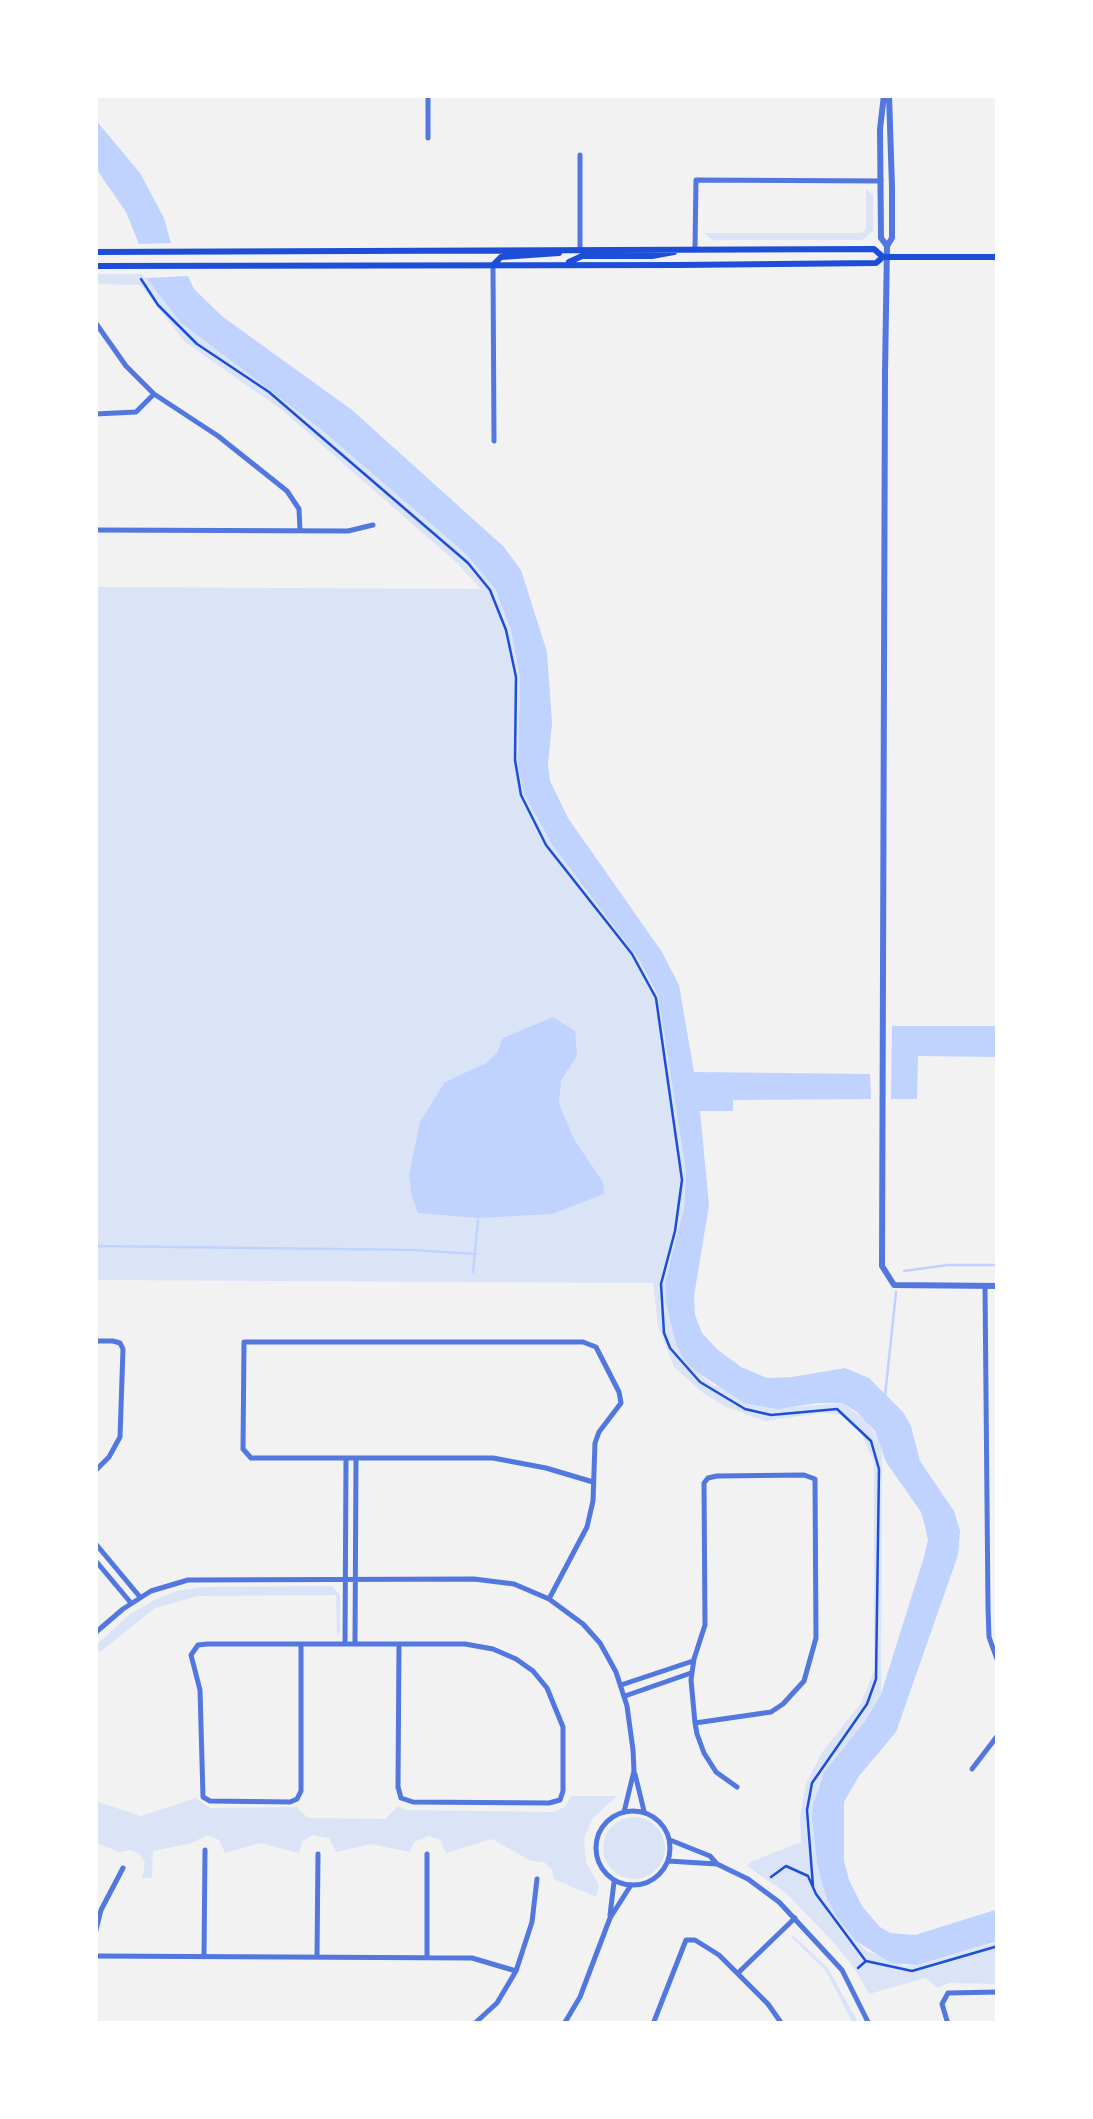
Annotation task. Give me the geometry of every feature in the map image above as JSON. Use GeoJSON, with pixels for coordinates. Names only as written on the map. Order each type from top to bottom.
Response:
{"type":"FeatureCollection","features":[{"type":"Feature","properties":{"kind":"main road"},"geometry":{"type":"LineString","coordinates":[[568,264],[582,256],[652,256],[695,248]]}},
{"type":"Feature","properties":{"kind":"main road"},"geometry":{"type":"LineString","coordinates":[[493,265],[501,257],[580,249]]}},
{"type":"Feature","properties":{"kind":"main road"},"geometry":{"type":"LineString","coordinates":[[95,252],[874,249],[885,257]]}},
{"type":"Feature","properties":{"kind":"main road"},"geometry":{"type":"LineString","coordinates":[[95,266],[876,263],[885,257],[998,257]]}},
{"type":"Feature","properties":{"kind":"street"},"geometry":{"type":"LineString","coordinates":[[428,95],[428,138]]}},
{"type":"Feature","properties":{"kind":"street"},"geometry":{"type":"LineString","coordinates":[[886,246],[881,238],[880,129],[887,95]]}},
{"type":"Feature","properties":{"kind":"street"},"geometry":{"type":"LineString","coordinates":[[887,95],[892,238],[885,257],[882,1266],[894,1284],[998,1286]]}},
{"type":"Feature","properties":{"kind":"street"},"geometry":{"type":"LineString","coordinates":[[580,155],[580,249]]}},
{"type":"Feature","properties":{"kind":"street"},"geometry":{"type":"LineString","coordinates":[[695,248],[696,180],[881,181]]}},
{"type":"Feature","properties":{"kind":"street"},"geometry":{"type":"LineString","coordinates":[[493,265],[494,441]]}},
{"type":"Feature","properties":{"kind":"street"},"geometry":{"type":"LineString","coordinates":[[95,322],[126,366],[154,394],[288,490],[299,508],[300,531]]}},
{"type":"Feature","properties":{"kind":"street"},"geometry":{"type":"LineString","coordinates":[[95,414],[136,412],[154,394]]}},
{"type":"Feature","properties":{"kind":"street"},"geometry":{"type":"LineString","coordinates":[[95,530],[348,532],[373,525]]}},
{"type":"Feature","properties":{"kind":"street"},"geometry":{"type":"LineString","coordinates":[[985,1286],[989,1637],[998,1662]]}},
{"type":"Feature","properties":{"kind":"street"},"geometry":{"type":"LineString","coordinates":[[95,1341],[120,1343],[123,1349],[122,1425],[115,1448],[95,1471]]}},
{"type":"Feature","properties":{"kind":"street"},"geometry":{"type":"LineString","coordinates":[[549,1598],[587,1527],[593,1482],[592,1458],[599,1432],[621,1403],[592,1344],[244,1342],[245,1455],[251,1458],[493,1458],[593,1482]]}},
{"type":"Feature","properties":{"kind":"street"},"geometry":{"type":"LineString","coordinates":[[345,1644],[346,1459]]}},
{"type":"Feature","properties":{"kind":"street"},"geometry":{"type":"LineString","coordinates":[[356,1459],[356,1644]]}},
{"type":"Feature","properties":{"kind":"street"},"geometry":{"type":"LineString","coordinates":[[695,1723],[771,1712],[804,1681],[816,1638],[815,1479],[708,1478],[704,1484],[705,1625],[693,1661],[695,1723],[710,1763],[737,1788]]}},
{"type":"Feature","properties":{"kind":"street"},"geometry":{"type":"LineString","coordinates":[[95,1543],[140,1597]]}},
{"type":"Feature","properties":{"kind":"street"},"geometry":{"type":"LineString","coordinates":[[95,1560],[130,1603]]}},
{"type":"Feature","properties":{"kind":"street"},"geometry":{"type":"LineString","coordinates":[[95,1634],[140,1597],[188,1580],[493,1580],[514,1584],[549,1598],[583,1624],[600,1642],[621,1684],[634,1771],[645,1812],[664,1827],[670,1840],[668,1861],[654,1879],[631,1885],[614,1880],[597,1860],[597,1836],[610,1818],[624,1812],[645,1812]]}},
{"type":"Feature","properties":{"kind":"street"},"geometry":{"type":"LineString","coordinates":[[301,1644],[298,1799],[290,1802],[203,1797],[200,1690],[192,1650],[207,1644],[301,1644],[345,1644],[356,1644],[399,1644],[465,1644],[493,1649],[526,1665],[553,1698],[564,1739],[560,1800],[413,1802],[400,1798],[399,1644]]}},
{"type":"Feature","properties":{"kind":"street"},"geometry":{"type":"LineString","coordinates":[[621,1684],[693,1661]]}},
{"type":"Feature","properties":{"kind":"street"},"geometry":{"type":"LineString","coordinates":[[625,1696],[692,1673]]}},
{"type":"Feature","properties":{"kind":"street"},"geometry":{"type":"LineString","coordinates":[[972,1768],[998,1736]]}},
{"type":"Feature","properties":{"kind":"street"},"geometry":{"type":"LineString","coordinates":[[624,1812],[634,1771]]}},
{"type":"Feature","properties":{"kind":"street"},"geometry":{"type":"LineString","coordinates":[[670,1840],[710,1856],[717,1864],[764,1889],[842,1970],[869,2024]]}},
{"type":"Feature","properties":{"kind":"street"},"geometry":{"type":"LineString","coordinates":[[204,1957],[205,1850]]}},
{"type":"Feature","properties":{"kind":"street"},"geometry":{"type":"LineString","coordinates":[[317,1957],[318,1854]]}},
{"type":"Feature","properties":{"kind":"street"},"geometry":{"type":"LineString","coordinates":[[427,1854],[427,1958]]}},
{"type":"Feature","properties":{"kind":"street"},"geometry":{"type":"LineString","coordinates":[[668,1861],[717,1864]]}},
{"type":"Feature","properties":{"kind":"street"},"geometry":{"type":"LineString","coordinates":[[95,1934],[101,1910],[124,1868]]}},
{"type":"Feature","properties":{"kind":"street"},"geometry":{"type":"LineString","coordinates":[[474,2024],[497,2003],[516,1971],[532,1922],[536,1880]]}},
{"type":"Feature","properties":{"kind":"street"},"geometry":{"type":"LineString","coordinates":[[610,1918],[614,1880]]}},
{"type":"Feature","properties":{"kind":"street"},"geometry":{"type":"LineString","coordinates":[[564,2024],[580,1997],[610,1918],[631,1885]]}},
{"type":"Feature","properties":{"kind":"street"},"geometry":{"type":"LineString","coordinates":[[738,1973],[795,1918]]}},
{"type":"Feature","properties":{"kind":"street"},"geometry":{"type":"LineString","coordinates":[[653,2024],[686,1940],[705,1945],[738,1973],[782,2024]]}},
{"type":"Feature","properties":{"kind":"street"},"geometry":{"type":"LineString","coordinates":[[95,1956],[486,1960],[516,1971]]}},
{"type":"Feature","properties":{"kind":"street"},"geometry":{"type":"LineString","coordinates":[[948,2024],[944,1996],[954,1991],[998,1992]]}},
{"type":"Feature","properties":{"kind":"path"},"geometry":{"type":"LineString","coordinates":[[140,279],[158,305],[197,344],[269,392],[468,563],[490,590],[506,630],[516,678],[515,760],[521,795],[546,845],[632,954],[656,998],[682,1180],[675,1231],[660,1284],[664,1333],[670,1348],[700,1382],[744,1409],[771,1415],[837,1409],[871,1441],[879,1470],[876,1680],[867,1704],[812,1783],[807,1810],[812,1886]]}},
{"type":"Feature","properties":{"kind":"path"},"geometry":{"type":"LineString","coordinates":[[770,1877],[786,1866],[808,1876],[866,1961],[912,1972],[998,1946]]}},
{"type":"Feature","properties":{"kind":"path"},"geometry":{"type":"LineString","coordinates":[[858,1968],[866,1961]]}},
{"type":"Feature","properties":{"kind":"shaded area"},"geometry":{"type":"Polygon","coordinates":[[[866,189],[873,195],[873,231],[863,240],[712,240],[704,233],[862,233],[866,229],[866,189]]]}},
{"type":"Feature","properties":{"kind":"shaded area"},"geometry":{"type":"Polygon","coordinates":[[[141,274],[181,323],[318,427],[466,554],[495,589],[511,630],[520,678],[518,767],[524,794],[553,846],[640,961],[658,995],[686,1172],[684,1208],[665,1283],[676,1344],[684,1359],[712,1385],[796,1407],[842,1403],[867,1421],[882,1452],[881,1694],[865,1721],[824,1772],[812,1819],[817,1863],[856,1941],[867,1951],[905,1966],[998,1942],[998,1984],[949,1983],[938,1988],[925,1978],[869,1994],[835,1944],[786,1893],[747,1866],[801,1842],[800,1817],[806,1783],[823,1751],[861,1703],[874,1671],[874,1463],[862,1434],[842,1415],[822,1413],[765,1421],[724,1406],[703,1393],[674,1367],[658,1326],[653,1283],[95,1280],[95,587],[481,589],[457,563],[282,410],[185,342],[140,285],[95,284],[95,275],[141,274]]]}},
{"type":"Feature","properties":{"kind":"shaded area"},"geometry":{"type":"Polygon","coordinates":[[[332,1586],[340,1595],[337,1637],[336,1595],[198,1596],[155,1608],[95,1656],[95,1646],[129,1615],[177,1591],[205,1587],[332,1586]]]}},
{"type":"Feature","properties":{"kind":"shaded area"},"geometry":{"type":"Polygon","coordinates":[[[571,1796],[617,1796],[593,1818],[584,1838],[586,1862],[599,1885],[596,1897],[554,1879],[544,1862],[531,1861],[492,1839],[446,1853],[440,1840],[429,1836],[414,1842],[410,1852],[371,1844],[336,1852],[329,1838],[313,1835],[303,1841],[299,1853],[260,1843],[225,1853],[219,1840],[207,1835],[192,1843],[153,1851],[152,1878],[142,1878],[145,1863],[139,1853],[119,1852],[95,1842],[95,1801],[141,1816],[196,1798],[210,1808],[297,1807],[308,1818],[385,1819],[398,1806],[407,1810],[553,1812],[565,1807],[571,1796]]]}},
{"type":"Feature","properties":{"kind":"shaded area"},"geometry":{"type":"Polygon","coordinates":[[[634,1817],[656,1826],[665,1848],[656,1870],[634,1879],[612,1870],[603,1848],[612,1826],[634,1817]]]}},
{"type":"Feature","properties":{"kind":"shaded area"},"geometry":{"type":"Polygon","coordinates":[[[791,1937],[828,1968],[859,2024],[853,2024],[826,1971],[791,1937]]]}},
{"type":"Feature","properties":{"kind":"water"},"geometry":{"type":"Polygon","coordinates":[[[95,119],[140,173],[164,218],[171,243],[139,244],[126,212],[95,167],[95,119]]]}},
{"type":"Feature","properties":{"kind":"water"},"geometry":{"type":"Polygon","coordinates":[[[188,276],[194,289],[223,317],[352,410],[504,547],[521,570],[547,652],[552,723],[550,781],[568,818],[662,952],[679,985],[694,1072],[870,1074],[871,1099],[733,1100],[733,1111],[700,1111],[709,1205],[694,1296],[695,1315],[702,1333],[718,1350],[741,1367],[767,1378],[845,1368],[869,1378],[903,1412],[920,1461],[954,1511],[960,1531],[958,1555],[896,1732],[859,1776],[844,1802],[844,1860],[862,1906],[890,1933],[915,1935],[998,1909],[998,1941],[917,1965],[891,1963],[856,1941],[826,1897],[817,1863],[813,1805],[824,1772],[865,1721],[881,1694],[924,1557],[928,1540],[925,1526],[921,1512],[886,1462],[875,1431],[857,1412],[842,1403],[778,1409],[744,1403],[697,1372],[684,1360],[676,1344],[665,1283],[684,1208],[686,1172],[658,995],[640,961],[553,846],[524,794],[518,767],[520,678],[511,630],[495,589],[466,554],[318,427],[181,323],[146,278],[188,276]]]}},
{"type":"Feature","properties":{"kind":"water"},"geometry":{"type":"Polygon","coordinates":[[[553,1017],[575,1031],[577,1056],[561,1080],[559,1104],[575,1141],[603,1182],[604,1194],[552,1214],[478,1218],[418,1213],[409,1175],[420,1122],[445,1082],[486,1063],[497,1053],[503,1038],[553,1017]]]}},
{"type":"Feature","properties":{"kind":"water"},"geometry":{"type":"Polygon","coordinates":[[[892,1026],[998,1026],[998,1057],[918,1056],[917,1099],[891,1099],[892,1026]]]}},
{"type":"Feature","properties":{"kind":"waterway"},"geometry":{"type":"LineString","coordinates":[[473,1272],[478,1220]]}},
{"type":"Feature","properties":{"kind":"waterway"},"geometry":{"type":"LineString","coordinates":[[95,1246],[476,1254]]}},
{"type":"Feature","properties":{"kind":"waterway"},"geometry":{"type":"LineString","coordinates":[[904,1271],[948,1265],[998,1265]]}},
{"type":"Feature","properties":{"kind":"waterway"},"geometry":{"type":"LineString","coordinates":[[885,1396],[896,1292]]}}]}
